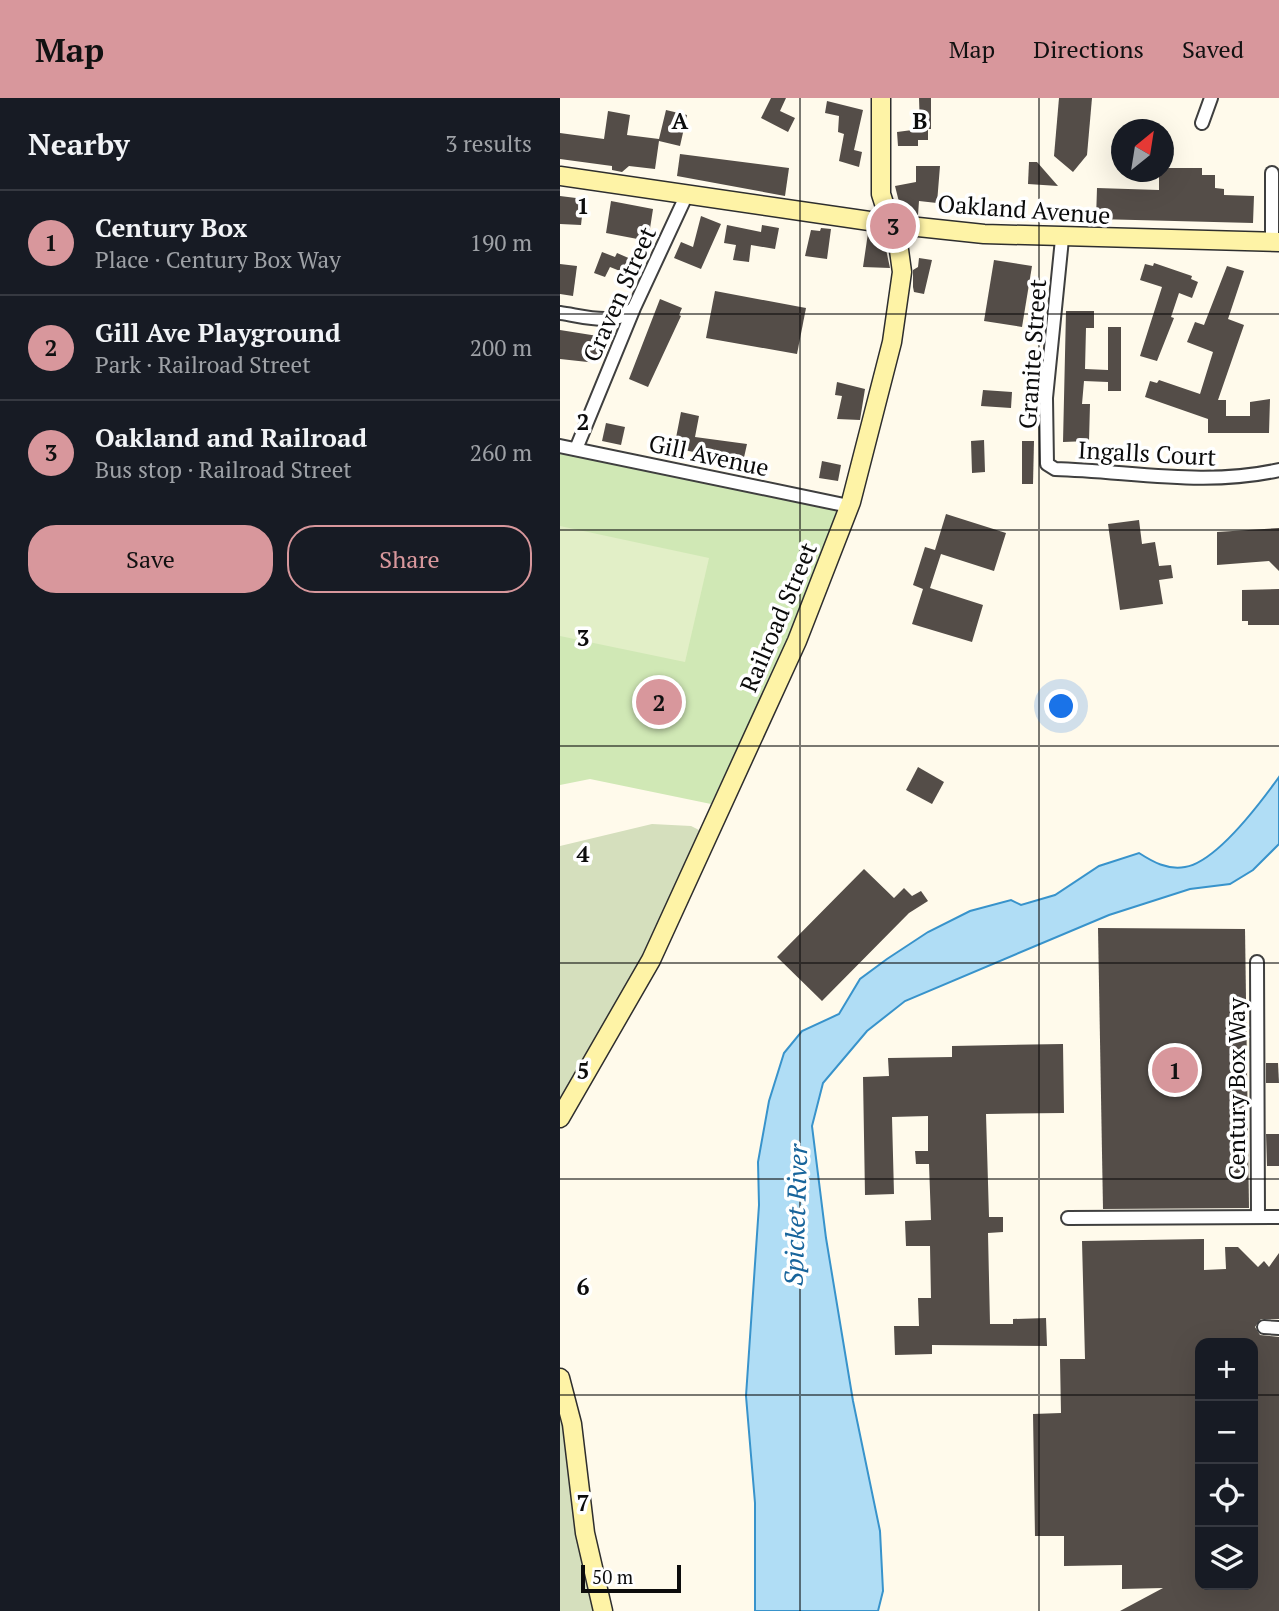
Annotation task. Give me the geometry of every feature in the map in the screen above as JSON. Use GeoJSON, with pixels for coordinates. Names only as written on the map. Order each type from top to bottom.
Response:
{"type":"FeatureCollection","features":[{"type":"Feature","properties":{"kind":"main road","name":"Railroad Street"},"geometry":{"type":"LineString","coordinates":[[560,1118],[651,960],[797,641],[849,506],[892,342],[900,286],[899,250],[881,194],[881,98]]}},
{"type":"Feature","properties":{"kind":"main road","name":"Oakland Avenue"},"geometry":{"type":"LineString","coordinates":[[560,176],[890,224],[972,233],[1062,239],[1275,242]]}},
{"type":"Feature","properties":{"kind":"main road"},"geometry":{"type":"LineString","coordinates":[[560,1378],[572,1424],[585,1533],[603,1611]]}},
{"type":"Feature","properties":{"kind":"street"},"geometry":{"type":"LineString","coordinates":[[1202,123],[1211,98]]}},
{"type":"Feature","properties":{"kind":"street"},"geometry":{"type":"LineString","coordinates":[[1272,173],[1275,242]]}},
{"type":"Feature","properties":{"kind":"street","name":"Craven Street"},"geometry":{"type":"LineString","coordinates":[[576,449],[634,308],[687,194]]}},
{"type":"Feature","properties":{"kind":"street","name":"Granite Street"},"geometry":{"type":"LineString","coordinates":[[1055,470],[1047,464],[1046,398],[1062,239]]}},
{"type":"Feature","properties":{"kind":"street"},"geometry":{"type":"LineString","coordinates":[[560,313],[614,319],[626,316],[634,308]]}},
{"type":"Feature","properties":{"kind":"street","name":"Gill Avenue"},"geometry":{"type":"LineString","coordinates":[[560,446],[849,506]]}},
{"type":"Feature","properties":{"kind":"street","name":"Ingalls Court"},"geometry":{"type":"LineString","coordinates":[[1055,470],[1118,471],[1201,480],[1279,470]]}},
{"type":"Feature","properties":{"kind":"street","name":"Century Box Way"},"geometry":{"type":"LineString","coordinates":[[1257,962],[1258,1216]]}},
{"type":"Feature","properties":{"kind":"street"},"geometry":{"type":"LineString","coordinates":[[1068,1218],[1279,1217]]}},
{"type":"Feature","properties":{"kind":"street"},"geometry":{"type":"LineString","coordinates":[[1264,1327],[1279,1328]]}},
{"type":"Feature","properties":{"kind":"green space"},"geometry":{"type":"Polygon","coordinates":[[[560,453],[838,509],[795,624],[711,804],[590,779],[560,785],[560,453]]]}},
{"type":"Feature","properties":{"kind":"green space"},"geometry":{"type":"Polygon","coordinates":[[[560,526],[709,558],[685,662],[560,636],[560,526]]]}},
{"type":"Feature","properties":{"kind":"green space"},"geometry":{"type":"Polygon","coordinates":[[[652,824],[691,826],[703,832],[641,964],[560,1104],[560,846],[652,824]]]}},
{"type":"Feature","properties":{"kind":"green space"},"geometry":{"type":"Polygon","coordinates":[[[560,1409],[569,1446],[576,1532],[594,1611],[560,1611],[560,1409]]]}},
{"type":"Feature","properties":{"kind":"water","name":"Spicket River"},"geometry":{"type":"Polygon","coordinates":[[[1279,777],[1279,844],[1253,870],[1230,884],[1190,889],[1109,915],[905,1001],[867,1031],[823,1083],[812,1126],[826,1238],[853,1401],[880,1531],[883,1591],[878,1611],[755,1611],[755,1503],[746,1396],[759,1205],[758,1162],[769,1101],[784,1053],[802,1031],[839,1014],[860,979],[928,932],[970,911],[1011,900],[1021,905],[1055,895],[1099,866],[1139,853],[1166,866],[1185,867],[1197,863],[1237,830],[1279,777]]]}},
{"type":"Feature","properties":{"kind":"building"},"geometry":{"type":"Polygon","coordinates":[[[771,98],[786,98],[780,111],[795,118],[788,132],[761,118],[771,98]]]}},
{"type":"Feature","properties":{"kind":"building"},"geometry":{"type":"Polygon","coordinates":[[[919,98],[931,98],[931,129],[928,129],[928,140],[918,140],[918,146],[898,146],[897,132],[920,129],[919,98]]]}},
{"type":"Feature","properties":{"kind":"building"},"geometry":{"type":"Polygon","coordinates":[[[1059,98],[1092,98],[1087,155],[1073,172],[1054,156],[1059,98]]]}},
{"type":"Feature","properties":{"kind":"building"},"geometry":{"type":"Polygon","coordinates":[[[827,101],[863,110],[854,150],[862,152],[859,167],[839,161],[844,134],[838,132],[839,116],[825,113],[827,101]]]}},
{"type":"Feature","properties":{"kind":"building"},"geometry":{"type":"Polygon","coordinates":[[[666,110],[687,115],[680,146],[659,141],[655,169],[629,166],[622,172],[612,170],[612,166],[560,159],[560,133],[604,139],[608,111],[630,115],[627,135],[659,139],[666,110]]]}},
{"type":"Feature","properties":{"kind":"building"},"geometry":{"type":"Polygon","coordinates":[[[680,154],[789,168],[785,196],[677,176],[680,154]]]}},
{"type":"Feature","properties":{"kind":"building"},"geometry":{"type":"Polygon","coordinates":[[[1029,162],[1037,162],[1058,186],[1028,184],[1029,162]]]}},
{"type":"Feature","properties":{"kind":"building"},"geometry":{"type":"Polygon","coordinates":[[[916,166],[940,166],[937,203],[919,201],[918,215],[902,214],[895,186],[916,182],[916,166]]]}},
{"type":"Feature","properties":{"kind":"building"},"geometry":{"type":"Polygon","coordinates":[[[1174,168],[1202,168],[1202,175],[1215,175],[1215,188],[1224,189],[1224,195],[1254,196],[1253,223],[1096,219],[1097,188],[1159,190],[1159,182],[1174,182],[1174,168]]]}},
{"type":"Feature","properties":{"kind":"building"},"geometry":{"type":"Polygon","coordinates":[[[560,196],[584,199],[581,225],[560,224],[560,196]]]}},
{"type":"Feature","properties":{"kind":"building"},"geometry":{"type":"Polygon","coordinates":[[[611,201],[653,209],[648,241],[606,233],[611,201]]]}},
{"type":"Feature","properties":{"kind":"building"},"geometry":{"type":"Polygon","coordinates":[[[701,216],[721,224],[701,269],[674,258],[681,242],[693,247],[701,216]]]}},
{"type":"Feature","properties":{"kind":"building"},"geometry":{"type":"Polygon","coordinates":[[[727,225],[761,232],[762,225],[779,228],[775,249],[751,245],[749,262],[733,260],[736,245],[724,243],[727,225]]]}},
{"type":"Feature","properties":{"kind":"building"},"geometry":{"type":"Polygon","coordinates":[[[821,228],[831,229],[827,259],[805,256],[811,230],[820,231],[821,228]]]}},
{"type":"Feature","properties":{"kind":"building"},"geometry":{"type":"Polygon","coordinates":[[[868,233],[878,234],[877,239],[884,240],[890,268],[863,267],[868,233]]]}},
{"type":"Feature","properties":{"kind":"building"},"geometry":{"type":"Polygon","coordinates":[[[602,252],[615,257],[617,253],[640,263],[636,272],[630,275],[610,267],[605,277],[594,273],[602,252]]]}},
{"type":"Feature","properties":{"kind":"building"},"geometry":{"type":"Polygon","coordinates":[[[919,258],[932,260],[924,294],[914,292],[913,287],[913,270],[918,267],[919,258]]]}},
{"type":"Feature","properties":{"kind":"building"},"geometry":{"type":"Polygon","coordinates":[[[994,260],[1032,266],[1022,327],[984,321],[994,260]]]}},
{"type":"Feature","properties":{"kind":"building"},"geometry":{"type":"Polygon","coordinates":[[[1154,263],[1192,276],[1191,279],[1198,282],[1192,298],[1179,293],[1171,317],[1174,318],[1157,361],[1140,356],[1162,287],[1140,280],[1145,264],[1153,266],[1154,263]]]}},
{"type":"Feature","properties":{"kind":"building"},"geometry":{"type":"Polygon","coordinates":[[[560,264],[577,266],[573,296],[560,294],[560,264]]]}},
{"type":"Feature","properties":{"kind":"building"},"geometry":{"type":"Polygon","coordinates":[[[1227,266],[1244,271],[1228,319],[1244,325],[1218,400],[1226,400],[1226,416],[1250,416],[1250,402],[1270,399],[1269,433],[1208,433],[1208,419],[1145,397],[1150,381],[1157,383],[1159,380],[1200,394],[1213,352],[1187,342],[1195,322],[1204,325],[1227,266]]]}},
{"type":"Feature","properties":{"kind":"building"},"geometry":{"type":"Polygon","coordinates":[[[715,291],[806,308],[797,354],[706,338],[715,291]]]}},
{"type":"Feature","properties":{"kind":"building"},"geometry":{"type":"Polygon","coordinates":[[[660,299],[682,308],[679,315],[681,316],[648,387],[629,379],[660,299]]]}},
{"type":"Feature","properties":{"kind":"building"},"geometry":{"type":"Polygon","coordinates":[[[1066,311],[1094,311],[1094,328],[1086,328],[1085,369],[1108,370],[1108,327],[1121,327],[1121,391],[1108,391],[1108,382],[1084,381],[1082,404],[1090,404],[1089,441],[1063,442],[1066,311]]]}},
{"type":"Feature","properties":{"kind":"building"},"geometry":{"type":"Polygon","coordinates":[[[560,330],[604,337],[597,363],[560,359],[560,330]]]}},
{"type":"Feature","properties":{"kind":"building"},"geometry":{"type":"Polygon","coordinates":[[[837,382],[865,389],[860,420],[837,419],[842,396],[835,395],[837,382]]]}},
{"type":"Feature","properties":{"kind":"building"},"geometry":{"type":"Polygon","coordinates":[[[983,390],[1012,392],[1011,408],[981,406],[983,390]]]}},
{"type":"Feature","properties":{"kind":"building"},"geometry":{"type":"Polygon","coordinates":[[[681,412],[699,416],[695,437],[747,444],[743,462],[674,448],[681,412]]]}},
{"type":"Feature","properties":{"kind":"building"},"geometry":{"type":"Polygon","coordinates":[[[606,423],[625,427],[621,445],[602,441],[606,423]]]}},
{"type":"Feature","properties":{"kind":"building"},"geometry":{"type":"Polygon","coordinates":[[[984,440],[985,472],[972,473],[971,441],[984,440]]]}},
{"type":"Feature","properties":{"kind":"building"},"geometry":{"type":"Polygon","coordinates":[[[1022,441],[1034,441],[1033,484],[1022,484],[1022,441]]]}},
{"type":"Feature","properties":{"kind":"building"},"geometry":{"type":"Polygon","coordinates":[[[822,461],[841,465],[838,481],[819,478],[822,461]]]}},
{"type":"Feature","properties":{"kind":"building"},"geometry":{"type":"Polygon","coordinates":[[[946,514],[1006,533],[994,571],[941,554],[930,588],[983,605],[972,642],[912,624],[923,589],[913,585],[925,547],[935,550],[946,514]]]}},
{"type":"Feature","properties":{"kind":"building"},"geometry":{"type":"Polygon","coordinates":[[[1139,520],[1142,544],[1155,542],[1159,566],[1171,565],[1173,578],[1159,580],[1163,604],[1120,610],[1108,524],[1139,520]]]}},
{"type":"Feature","properties":{"kind":"building"},"geometry":{"type":"Polygon","coordinates":[[[1279,528],[1279,571],[1269,561],[1217,565],[1217,532],[1279,528]]]}},
{"type":"Feature","properties":{"kind":"building"},"geometry":{"type":"Polygon","coordinates":[[[1279,589],[1279,625],[1248,625],[1248,621],[1242,621],[1242,590],[1279,589]]]}},
{"type":"Feature","properties":{"kind":"building"},"geometry":{"type":"Polygon","coordinates":[[[918,767],[944,782],[932,804],[906,790],[918,767]]]}},
{"type":"Feature","properties":{"kind":"building"},"geometry":{"type":"Polygon","coordinates":[[[864,869],[894,898],[904,888],[912,896],[921,891],[928,901],[909,913],[822,1001],[777,957],[864,869]]]}},
{"type":"Feature","properties":{"kind":"building"},"geometry":{"type":"Polygon","coordinates":[[[1098,928],[1245,929],[1249,1208],[1103,1209],[1098,928]]]}},
{"type":"Feature","properties":{"kind":"building"},"geometry":{"type":"Polygon","coordinates":[[[1063,1044],[1064,1113],[986,1114],[989,1217],[1003,1217],[1003,1232],[988,1233],[990,1324],[1013,1324],[1013,1319],[1046,1318],[1047,1346],[932,1345],[932,1354],[895,1355],[894,1326],[919,1326],[918,1298],[931,1298],[930,1246],[906,1246],[905,1221],[931,1220],[929,1164],[916,1164],[915,1151],[928,1151],[928,1116],[892,1117],[894,1194],[865,1195],[863,1077],[889,1076],[888,1058],[952,1057],[952,1046],[1063,1044]]]}},
{"type":"Feature","properties":{"kind":"building"},"geometry":{"type":"Polygon","coordinates":[[[1266,1063],[1278,1063],[1279,1083],[1266,1083],[1266,1063]]]}},
{"type":"Feature","properties":{"kind":"building"},"geometry":{"type":"Polygon","coordinates":[[[1266,1134],[1279,1134],[1279,1166],[1267,1166],[1266,1134]]]}},
{"type":"Feature","properties":{"kind":"building"},"geometry":{"type":"Polygon","coordinates":[[[1204,1239],[1204,1270],[1226,1269],[1225,1247],[1238,1247],[1258,1267],[1264,1261],[1269,1267],[1279,1253],[1279,1319],[1261,1319],[1255,1327],[1260,1335],[1279,1337],[1279,1611],[1120,1611],[1163,1588],[1122,1589],[1122,1565],[1064,1566],[1064,1536],[1035,1536],[1033,1414],[1061,1413],[1060,1359],[1085,1359],[1082,1241],[1204,1239]]]}},
{"type":"Feature","properties":{"kind":"place","name":"Oakland and Railroad"},"geometry":{"type":"Point","coordinates":[893,226]}},
{"type":"Feature","properties":{"kind":"place","name":"Gill Ave Playground"},"geometry":{"type":"Point","coordinates":[659,702]}},
{"type":"Feature","properties":{"kind":"place","name":"Century Box"},"geometry":{"type":"Point","coordinates":[1175,1070]}}]}
